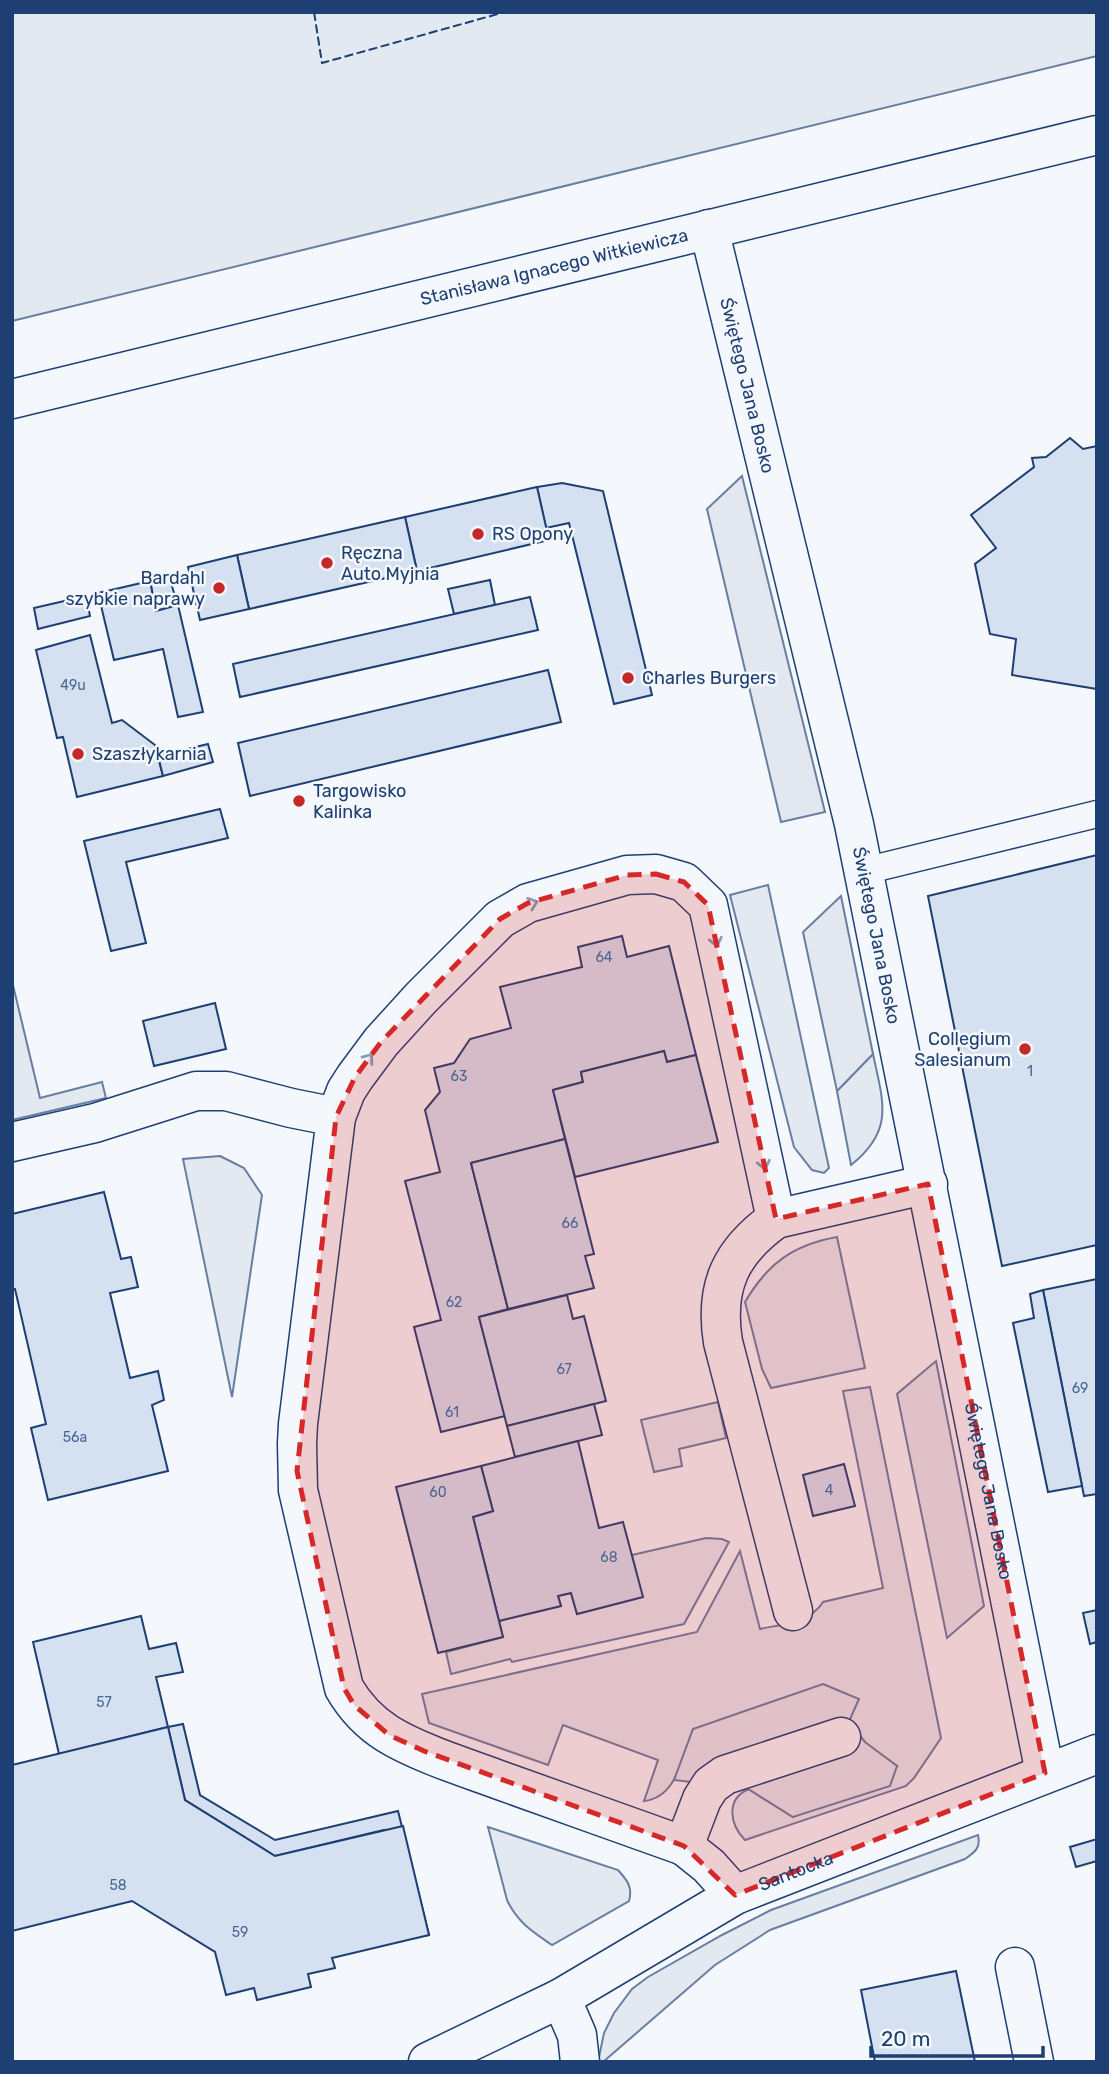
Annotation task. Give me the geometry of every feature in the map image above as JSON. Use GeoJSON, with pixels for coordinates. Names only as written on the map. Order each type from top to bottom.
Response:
{"type":"FeatureCollection","features":[{"type":"Feature","properties":{"kind":"street","name":"Stanisława Ignacego Witkiewicza"},"geometry":{"type":"LineString","coordinates":[[12,399],[1097,135]]}},
{"type":"Feature","properties":{"kind":"street","name":"Świętego Jana Bosko"},"geometry":{"type":"LineString","coordinates":[[709,229],[851,811],[1045,1773]]}},
{"type":"Feature","properties":{"kind":"street"},"geometry":{"type":"LineString","coordinates":[[735,1895],[709,1866],[684,1846],[424,1751],[389,1735],[354,1705],[344,1688],[298,1490],[298,1424],[336,1117],[346,1091],[381,1042],[421,998],[500,919],[528,903],[627,875],[656,874],[684,882],[708,905],[776,1219]]}},
{"type":"Feature","properties":{"kind":"street"},"geometry":{"type":"LineString","coordinates":[[12,1142],[95,1124],[196,1091],[226,1091],[336,1117]]}},
{"type":"Feature","properties":{"kind":"street"},"geometry":{"type":"LineString","coordinates":[[793,1611],[720,1321],[722,1297],[730,1270],[742,1248],[776,1219],[928,1185]]}},
{"type":"Feature","properties":{"kind":"street"},"geometry":{"type":"LineString","coordinates":[[684,1846],[702,1799],[711,1785],[725,1774],[841,1737]]}},
{"type":"Feature","properties":{"kind":"street","name":"Santocka"},"geometry":{"type":"LineString","coordinates":[[428,2062],[561,1998],[735,1895],[1097,1754]]}},
{"type":"Feature","properties":{"kind":"street"},"geometry":{"type":"LineString","coordinates":[[1015,1967],[1034,2062]]}},
{"type":"Feature","properties":{"kind":"street"},"geometry":{"type":"LineString","coordinates":[[561,1998],[577,2035],[580,2062]]}},
{"type":"Feature","properties":{"kind":"lane"},"geometry":{"type":"LineString","coordinates":[[864,871],[1097,814]]}},
{"type":"Feature","properties":{"kind":"highlighted area"},"geometry":{"type":"Polygon","coordinates":[[[656,874],[684,882],[708,905],[776,1219],[928,1184],[1045,1773],[735,1895],[684,1846],[424,1751],[389,1735],[354,1705],[344,1688],[297,1471],[336,1117],[355,1077],[381,1042],[500,919],[528,903],[627,875],[656,874]]]}},
{"type":"Feature","properties":{"kind":"shaded area"},"geometry":{"type":"Polygon","coordinates":[[[12,12],[1097,12],[1097,56],[12,321],[12,12]]]}},
{"type":"Feature","properties":{"kind":"shaded area"},"geometry":{"type":"Polygon","coordinates":[[[742,476],[825,812],[781,822],[707,509],[742,476]]]}},
{"type":"Feature","properties":{"kind":"shaded area"},"geometry":{"type":"Polygon","coordinates":[[[768,885],[829,1168],[824,1173],[812,1170],[794,1147],[730,895],[768,885]]]}},
{"type":"Feature","properties":{"kind":"shaded area"},"geometry":{"type":"Polygon","coordinates":[[[841,896],[873,1054],[837,1091],[803,932],[841,896]]]}},
{"type":"Feature","properties":{"kind":"shaded area"},"geometry":{"type":"Polygon","coordinates":[[[12,981],[40,1098],[102,1082],[106,1098],[12,1120],[12,981]]]}},
{"type":"Feature","properties":{"kind":"shaded area"},"geometry":{"type":"Polygon","coordinates":[[[873,1054],[882,1101],[880,1127],[865,1152],[851,1165],[837,1091],[873,1054]]]}},
{"type":"Feature","properties":{"kind":"shaded area"},"geometry":{"type":"Polygon","coordinates":[[[220,1156],[244,1168],[262,1195],[232,1397],[183,1159],[220,1156]]]}},
{"type":"Feature","properties":{"kind":"shaded area"},"geometry":{"type":"Polygon","coordinates":[[[837,1237],[865,1368],[771,1388],[762,1369],[745,1302],[763,1277],[783,1258],[807,1245],[837,1237]]]}},
{"type":"Feature","properties":{"kind":"shaded area"},"geometry":{"type":"Polygon","coordinates":[[[936,1361],[984,1606],[947,1638],[897,1394],[936,1361]]]}},
{"type":"Feature","properties":{"kind":"shaded area"},"geometry":{"type":"Polygon","coordinates":[[[870,1387],[941,1738],[906,1786],[745,1840],[736,1827],[732,1813],[736,1799],[749,1789],[793,1817],[897,1766],[857,1734],[850,1719],[693,1729],[671,1784],[655,1798],[644,1801],[658,1760],[563,1725],[548,1765],[429,1723],[422,1694],[697,1632],[740,1551],[760,1629],[803,1618],[818,1609],[823,1602],[883,1588],[843,1391],[870,1387]]]}},
{"type":"Feature","properties":{"kind":"shaded area"},"geometry":{"type":"Polygon","coordinates":[[[718,1402],[726,1438],[679,1449],[682,1466],[654,1472],[641,1420],[718,1402]]]}},
{"type":"Feature","properties":{"kind":"shaded area"},"geometry":{"type":"Polygon","coordinates":[[[706,1538],[729,1542],[684,1624],[512,1662],[510,1659],[451,1674],[446,1652],[503,1637],[499,1621],[561,1606],[558,1596],[571,1593],[577,1614],[642,1597],[632,1555],[706,1538]]]}},
{"type":"Feature","properties":{"kind":"shaded area"},"geometry":{"type":"Polygon","coordinates":[[[823,1684],[859,1699],[850,1719],[852,1726],[865,1742],[897,1766],[890,1786],[793,1817],[748,1789],[674,1780],[693,1729],[823,1684]]]}},
{"type":"Feature","properties":{"kind":"shaded area"},"geometry":{"type":"Polygon","coordinates":[[[488,1827],[618,1870],[628,1884],[629,1901],[552,1945],[526,1926],[511,1908],[488,1827]]]}},
{"type":"Feature","properties":{"kind":"shaded area"},"geometry":{"type":"Polygon","coordinates":[[[978,1835],[979,1843],[976,1849],[965,1859],[770,1930],[715,1965],[603,2062],[598,2062],[604,2033],[614,2013],[632,1989],[648,1977],[771,1910],[978,1835]]]}},
{"type":"Feature","properties":{"kind":"building"},"geometry":{"type":"Polygon","coordinates":[[[1070,438],[1083,449],[1097,446],[1097,689],[1012,675],[1016,639],[990,634],[975,564],[996,548],[971,515],[1034,467],[1032,458],[1046,457],[1070,438]]]}},
{"type":"Feature","properties":{"kind":"building"},"geometry":{"type":"Polygon","coordinates":[[[562,483],[603,491],[652,695],[614,704],[569,523],[546,528],[537,487],[562,483]]]}},
{"type":"Feature","properties":{"kind":"building","name":"RS Opony"},"geometry":{"type":"Polygon","coordinates":[[[537,487],[549,540],[417,571],[405,517],[537,487]]]}},
{"type":"Feature","properties":{"kind":"building","name":"Ręczna Auto Myjnia"},"geometry":{"type":"Polygon","coordinates":[[[405,517],[417,571],[249,609],[237,555],[405,517]]]}},
{"type":"Feature","properties":{"kind":"building","name":"Bardahl szybkie naprawy"},"geometry":{"type":"Polygon","coordinates":[[[237,555],[249,609],[200,620],[188,567],[237,555]]]}},
{"type":"Feature","properties":{"kind":"building"},"geometry":{"type":"Polygon","coordinates":[[[169,577],[178,605],[156,611],[150,581],[169,577]]]}},
{"type":"Feature","properties":{"kind":"building"},"geometry":{"type":"Polygon","coordinates":[[[490,580],[495,605],[454,614],[448,589],[490,580]]]}},
{"type":"Feature","properties":{"kind":"building"},"geometry":{"type":"Polygon","coordinates":[[[150,581],[156,611],[178,605],[203,712],[178,717],[163,649],[114,660],[98,593],[150,581]]]}},
{"type":"Feature","properties":{"kind":"building"},"geometry":{"type":"Polygon","coordinates":[[[86,596],[90,616],[38,629],[34,608],[86,596]]]}},
{"type":"Feature","properties":{"kind":"building"},"geometry":{"type":"Polygon","coordinates":[[[530,597],[538,630],[240,697],[233,664],[530,597]]]}},
{"type":"Feature","properties":{"kind":"building"},"geometry":{"type":"Polygon","coordinates":[[[90,635],[112,723],[122,720],[155,745],[163,776],[77,797],[63,737],[57,738],[36,650],[90,635]]]}},
{"type":"Feature","properties":{"kind":"building"},"geometry":{"type":"Polygon","coordinates":[[[548,670],[561,722],[250,796],[238,743],[548,670]]]}},
{"type":"Feature","properties":{"kind":"building"},"geometry":{"type":"Polygon","coordinates":[[[208,744],[213,762],[163,776],[158,756],[208,744]]]}},
{"type":"Feature","properties":{"kind":"building"},"geometry":{"type":"Polygon","coordinates":[[[220,809],[228,838],[126,862],[146,943],[111,951],[84,841],[220,809]]]}},
{"type":"Feature","properties":{"kind":"building","name":"Collegium Salesianum"},"geometry":{"type":"Polygon","coordinates":[[[1097,855],[1097,1245],[1002,1266],[928,896],[1097,855]]]}},
{"type":"Feature","properties":{"kind":"building"},"geometry":{"type":"Polygon","coordinates":[[[622,936],[627,957],[669,946],[696,1055],[667,1062],[664,1051],[581,1072],[583,1082],[553,1090],[565,1139],[471,1163],[508,1309],[479,1317],[505,1416],[441,1432],[414,1327],[441,1320],[405,1181],[440,1172],[425,1110],[440,1092],[434,1068],[454,1063],[470,1039],[511,1028],[500,987],[582,967],[578,947],[622,936]]]}},
{"type":"Feature","properties":{"kind":"building"},"geometry":{"type":"Polygon","coordinates":[[[215,1003],[226,1049],[154,1066],[143,1021],[215,1003]]]}},
{"type":"Feature","properties":{"kind":"building"},"geometry":{"type":"Polygon","coordinates":[[[664,1051],[667,1062],[696,1055],[718,1142],[575,1177],[553,1090],[583,1082],[581,1072],[664,1051]]]}},
{"type":"Feature","properties":{"kind":"building"},"geometry":{"type":"Polygon","coordinates":[[[565,1139],[594,1254],[585,1256],[594,1288],[508,1309],[471,1163],[565,1139]]]}},
{"type":"Feature","properties":{"kind":"building"},"geometry":{"type":"Polygon","coordinates":[[[104,1192],[121,1259],[131,1257],[138,1287],[110,1293],[130,1378],[158,1371],[164,1400],[152,1405],[168,1471],[48,1500],[31,1428],[46,1424],[15,1289],[12,1290],[12,1214],[104,1192]]]}},
{"type":"Feature","properties":{"kind":"building"},"geometry":{"type":"Polygon","coordinates":[[[1097,1279],[1097,1494],[1084,1496],[1043,1290],[1097,1279]]]}},
{"type":"Feature","properties":{"kind":"building"},"geometry":{"type":"Polygon","coordinates":[[[1043,1290],[1082,1486],[1048,1492],[1013,1323],[1034,1318],[1030,1294],[1043,1290]]]}},
{"type":"Feature","properties":{"kind":"building"},"geometry":{"type":"Polygon","coordinates":[[[567,1295],[573,1319],[584,1316],[606,1401],[507,1426],[479,1317],[567,1295]]]}},
{"type":"Feature","properties":{"kind":"building"},"geometry":{"type":"Polygon","coordinates":[[[594,1404],[602,1435],[515,1457],[507,1426],[594,1404]]]}},
{"type":"Feature","properties":{"kind":"building"},"geometry":{"type":"Polygon","coordinates":[[[578,1441],[599,1528],[623,1522],[643,1597],[577,1614],[571,1593],[558,1596],[561,1606],[499,1621],[473,1517],[493,1511],[481,1466],[578,1441]]]}},
{"type":"Feature","properties":{"kind":"building"},"geometry":{"type":"Polygon","coordinates":[[[844,1464],[855,1506],[813,1516],[803,1475],[844,1464]]]}},
{"type":"Feature","properties":{"kind":"building"},"geometry":{"type":"Polygon","coordinates":[[[481,1466],[493,1511],[473,1517],[503,1637],[438,1653],[396,1487],[481,1466]]]}},
{"type":"Feature","properties":{"kind":"building"},"geometry":{"type":"Polygon","coordinates":[[[1097,1610],[1097,1642],[1090,1644],[1083,1613],[1097,1610]]]}},
{"type":"Feature","properties":{"kind":"building"},"geometry":{"type":"Polygon","coordinates":[[[141,1616],[149,1649],[176,1643],[183,1672],[156,1677],[168,1727],[59,1754],[33,1642],[141,1616]]]}},
{"type":"Feature","properties":{"kind":"building"},"geometry":{"type":"Polygon","coordinates":[[[183,1724],[200,1795],[275,1840],[398,1811],[429,1935],[409,1939],[384,1830],[275,1856],[185,1800],[168,1727],[183,1724]]]}},
{"type":"Feature","properties":{"kind":"building"},"geometry":{"type":"Polygon","coordinates":[[[168,1727],[185,1800],[275,1856],[403,1826],[429,1935],[332,1958],[335,1968],[308,1974],[311,1987],[257,2000],[254,1988],[226,1995],[215,1952],[132,1901],[12,1931],[12,1765],[168,1727]]]}},
{"type":"Feature","properties":{"kind":"building"},"geometry":{"type":"Polygon","coordinates":[[[1097,1839],[1097,1861],[1076,1867],[1070,1847],[1097,1839]]]}},
{"type":"Feature","properties":{"kind":"building"},"geometry":{"type":"Polygon","coordinates":[[[956,1971],[975,2062],[875,2062],[861,1990],[956,1971]]]}},
{"type":"Feature","properties":{"kind":"fence"},"geometry":{"type":"LineString","coordinates":[[314,12],[322,63],[505,12]]}},
{"type":"Feature","properties":{"kind":"place","name":"RS Opony"},"geometry":{"type":"Point","coordinates":[478,534]}},
{"type":"Feature","properties":{"kind":"place","name":"Ręczna Auto Myjnia"},"geometry":{"type":"Point","coordinates":[327,563]}},
{"type":"Feature","properties":{"kind":"place","name":"Bardahl szybkie naprawy"},"geometry":{"type":"Point","coordinates":[219,588]}},
{"type":"Feature","properties":{"kind":"place","name":"Charles Burgers"},"geometry":{"type":"Point","coordinates":[628,678]}},
{"type":"Feature","properties":{"kind":"place","name":"Szaszłykarnia"},"geometry":{"type":"Point","coordinates":[78,754]}},
{"type":"Feature","properties":{"kind":"place","name":"Targowisko Kalinka"},"geometry":{"type":"Point","coordinates":[299,801]}},
{"type":"Feature","properties":{"kind":"place","name":"Collegium Salesianum"},"geometry":{"type":"Point","coordinates":[1025,1049]}}]}
